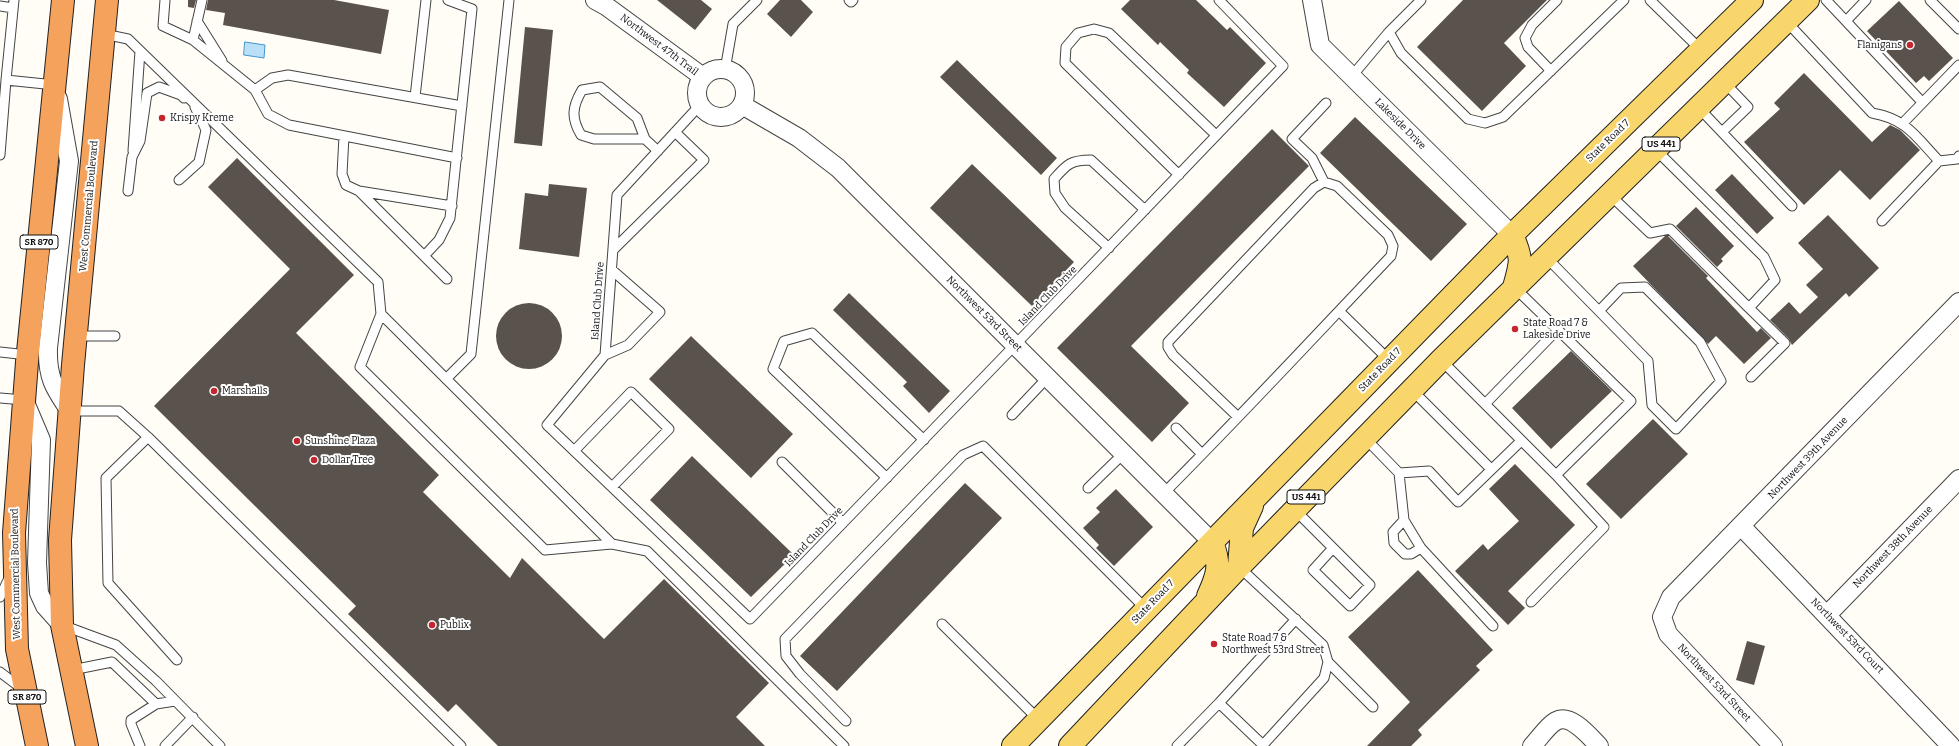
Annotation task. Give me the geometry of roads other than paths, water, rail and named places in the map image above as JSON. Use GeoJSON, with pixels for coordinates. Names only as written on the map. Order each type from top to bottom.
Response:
{"type":"FeatureCollection","features":[{"type":"Feature","properties":{"kind":"highway","name":"West Commercial Boulevard"},"geometry":{"type":"LineString","coordinates":[[37,746],[17,649],[14,533],[28,355],[63,0]]}},
{"type":"Feature","properties":{"kind":"highway","name":"West Commercial Boulevard"},"geometry":{"type":"LineString","coordinates":[[87,746],[62,625],[60,540],[76,336],[107,0]]}},
{"type":"Feature","properties":{"kind":"main road","name":"State Road 7"},"geometry":{"type":"LineString","coordinates":[[1013,746],[1256,495],[1512,235],[1752,0]]}},
{"type":"Feature","properties":{"kind":"main road","name":"US 441"},"geometry":{"type":"LineString","coordinates":[[1070,746],[1239,567],[1364,438],[1545,256],[1724,82],[1784,10],[1808,0]]}},
{"type":"Feature","properties":{"kind":"main road"},"geometry":{"type":"LineString","coordinates":[[1512,235],[1520,251],[1521,263],[1514,287]]}},
{"type":"Feature","properties":{"kind":"main road"},"geometry":{"type":"LineString","coordinates":[[1239,567],[1242,528],[1256,495]]}},
{"type":"Feature","properties":{"kind":"main road"},"geometry":{"type":"LineString","coordinates":[[1203,606],[1216,577],[1218,558],[1212,542]]}},
{"type":"Feature","properties":{"kind":"street","name":"Northwest 47th Trail"},"geometry":{"type":"LineString","coordinates":[[595,0],[606,6],[702,77]]}},
{"type":"Feature","properties":{"kind":"street","name":"Lakeside Drive"},"geometry":{"type":"LineString","coordinates":[[1312,0],[1320,45],[1512,235]]}},
{"type":"Feature","properties":{"kind":"street"},"geometry":{"type":"LineString","coordinates":[[717,69],[725,70],[733,72],[742,81],[745,89],[745,97],[742,105],[733,114],[721,118],[712,116],[705,112],[700,105],[696,92],[702,77],[717,69]]}},
{"type":"Feature","properties":{"kind":"street","name":"West Commercial Boulevard"},"geometry":{"type":"LineString","coordinates":[[55,85],[69,161],[49,340],[48,367],[52,382],[70,411]]}},
{"type":"Feature","properties":{"kind":"street","name":"Northwest 53rd Street"},"geometry":{"type":"LineString","coordinates":[[742,105],[799,138],[838,168],[1212,542]]}},
{"type":"Feature","properties":{"kind":"street","name":"Northwest 39th Avenue"},"geometry":{"type":"LineString","coordinates":[[1662,617],[1671,597],[1742,526],[1959,302]]}},
{"type":"Feature","properties":{"kind":"street","name":"West Commercial Boulevard"},"geometry":{"type":"LineString","coordinates":[[24,400],[42,440],[37,563],[39,593],[45,606],[62,625]]}},
{"type":"Feature","properties":{"kind":"street","name":"Northwest 38th Avenue"},"geometry":{"type":"LineString","coordinates":[[1827,615],[1959,479]]}},
{"type":"Feature","properties":{"kind":"street","name":"Northwest 53rd Court"},"geometry":{"type":"LineString","coordinates":[[1742,526],[1951,746]]}},
{"type":"Feature","properties":{"kind":"street","name":"Northwest 53rd Street"},"geometry":{"type":"LineString","coordinates":[[1662,617],[1668,634],[1773,746]]}},
{"type":"Feature","properties":{"kind":"street"},"geometry":{"type":"LineString","coordinates":[[1532,746],[1555,722],[1562,719],[1570,721],[1578,726],[1599,746]]}},
{"type":"Feature","properties":{"kind":"lane"},"geometry":{"type":"LineString","coordinates":[[165,0],[163,26],[193,40],[255,90],[268,114],[289,125],[457,158]]}},
{"type":"Feature","properties":{"kind":"lane"},"geometry":{"type":"LineString","coordinates":[[193,40],[202,0]]}},
{"type":"Feature","properties":{"kind":"lane"},"geometry":{"type":"LineString","coordinates":[[415,97],[426,0]]}},
{"type":"Feature","properties":{"kind":"lane"},"geometry":{"type":"LineString","coordinates":[[424,256],[439,240],[450,218],[472,9],[463,3],[448,0]]}},
{"type":"Feature","properties":{"kind":"lane"},"geometry":{"type":"LineString","coordinates":[[446,379],[471,354],[509,0]]}},
{"type":"Feature","properties":{"kind":"lane"},"geometry":{"type":"LineString","coordinates":[[725,70],[733,24],[757,0]]}},
{"type":"Feature","properties":{"kind":"lane"},"geometry":{"type":"LineString","coordinates":[[849,0],[851,2],[853,0]]}},
{"type":"Feature","properties":{"kind":"lane","name":"Island Club Drive"},"geometry":{"type":"LineString","coordinates":[[700,105],[617,195],[605,355],[547,425],[750,619],[1016,345],[1283,66],[1219,0]]}},
{"type":"Feature","properties":{"kind":"lane"},"geometry":{"type":"LineString","coordinates":[[1352,76],[1389,32],[1421,0]]}},
{"type":"Feature","properties":{"kind":"lane"},"geometry":{"type":"LineString","coordinates":[[1550,71],[1528,48],[1525,38],[1532,25],[1556,0]]}},
{"type":"Feature","properties":{"kind":"lane"},"geometry":{"type":"LineString","coordinates":[[1389,32],[1401,53],[1468,119],[1485,124],[1503,117],[1624,0]]}},
{"type":"Feature","properties":{"kind":"lane"},"geometry":{"type":"LineString","coordinates":[[1650,0],[1701,50]]}},
{"type":"Feature","properties":{"kind":"lane"},"geometry":{"type":"LineString","coordinates":[[1826,0],[1922,102]]}},
{"type":"Feature","properties":{"kind":"lane"},"geometry":{"type":"LineString","coordinates":[[1846,21],[1866,0]]}},
{"type":"Feature","properties":{"kind":"lane"},"geometry":{"type":"LineString","coordinates":[[1930,0],[1959,29]]}},
{"type":"Feature","properties":{"kind":"lane"},"geometry":{"type":"LineString","coordinates":[[0,6],[14,4],[0,155]]}},
{"type":"Feature","properties":{"kind":"lane"},"geometry":{"type":"LineString","coordinates":[[1784,10],[1872,112],[1889,116],[1903,123],[1939,161]]}},
{"type":"Feature","properties":{"kind":"lane"},"geometry":{"type":"LineString","coordinates":[[197,21],[227,68]]}},
{"type":"Feature","properties":{"kind":"lane"},"geometry":{"type":"LineString","coordinates":[[1179,175],[1065,63],[1066,47],[1078,33],[1094,29],[1109,33],[1216,136]]}},
{"type":"Feature","properties":{"kind":"lane"},"geometry":{"type":"LineString","coordinates":[[104,34],[128,39],[378,282],[381,314],[360,367],[544,550],[612,544],[647,551],[844,746]]}},
{"type":"Feature","properties":{"kind":"lane"},"geometry":{"type":"LineString","coordinates":[[128,191],[140,50]]}},
{"type":"Feature","properties":{"kind":"lane"},"geometry":{"type":"LineString","coordinates":[[1903,123],[1959,65]]}},
{"type":"Feature","properties":{"kind":"lane"},"geometry":{"type":"LineString","coordinates":[[255,90],[272,78],[288,75],[462,106]]}},
{"type":"Feature","properties":{"kind":"lane"},"geometry":{"type":"LineString","coordinates":[[6,80],[55,85]]}},
{"type":"Feature","properties":{"kind":"lane"},"geometry":{"type":"LineString","coordinates":[[1722,132],[1748,107],[1724,82]]}},
{"type":"Feature","properties":{"kind":"lane"},"geometry":{"type":"LineString","coordinates":[[132,157],[140,141],[147,93],[159,87],[180,95],[196,108],[206,130],[199,162],[179,180]]}},
{"type":"Feature","properties":{"kind":"lane"},"geometry":{"type":"LineString","coordinates":[[645,139],[594,140],[581,135],[574,123],[575,103],[582,90],[600,87],[637,118],[645,139],[658,151]]}},
{"type":"Feature","properties":{"kind":"lane"},"geometry":{"type":"LineString","coordinates":[[1163,494],[1391,256],[1393,246],[1388,235],[1337,186],[1324,182],[1312,158],[1292,139],[1326,103]]}},
{"type":"Feature","properties":{"kind":"lane"},"geometry":{"type":"LineString","coordinates":[[1698,107],[1792,206]]}},
{"type":"Feature","properties":{"kind":"lane"},"geometry":{"type":"LineString","coordinates":[[613,250],[704,160],[675,132]]}},
{"type":"Feature","properties":{"kind":"lane"},"geometry":{"type":"LineString","coordinates":[[344,136],[342,174],[346,185],[359,191],[452,206]]}},
{"type":"Feature","properties":{"kind":"lane"},"geometry":{"type":"LineString","coordinates":[[1655,149],[1764,257],[1775,280],[1749,308]]}},
{"type":"Feature","properties":{"kind":"lane"},"geometry":{"type":"LineString","coordinates":[[1882,221],[1939,161],[1957,159],[1959,156]]}},
{"type":"Feature","properties":{"kind":"lane"},"geometry":{"type":"LineString","coordinates":[[1109,248],[1065,208],[1055,193],[1054,179],[1064,167],[1075,160],[1091,160],[1145,210]]}},
{"type":"Feature","properties":{"kind":"lane"},"geometry":{"type":"LineString","coordinates":[[1238,417],[1173,355],[1168,347],[1168,342],[1314,188],[1324,182]]}},
{"type":"Feature","properties":{"kind":"lane"},"geometry":{"type":"LineString","coordinates":[[359,191],[447,279]]}},
{"type":"Feature","properties":{"kind":"lane"},"geometry":{"type":"LineString","coordinates":[[1609,194],[1650,233],[1670,229],[1785,343],[1751,377]]}},
{"type":"Feature","properties":{"kind":"lane"},"geometry":{"type":"LineString","coordinates":[[1545,256],[1648,361],[1652,406],[1676,429],[1721,382],[1700,342],[1645,287],[1621,288],[1599,311]]}},
{"type":"Feature","properties":{"kind":"lane"},"geometry":{"type":"LineString","coordinates":[[605,355],[628,345],[660,312],[612,270]]}},
{"type":"Feature","properties":{"kind":"lane"},"geometry":{"type":"LineString","coordinates":[[1514,287],[1631,401],[1556,475]]}},
{"type":"Feature","properties":{"kind":"lane"},"geometry":{"type":"LineString","coordinates":[[1339,310],[1389,360]]}},
{"type":"Feature","properties":{"kind":"lane"},"geometry":{"type":"LineString","coordinates":[[381,314],[612,544]]}},
{"type":"Feature","properties":{"kind":"lane"},"geometry":{"type":"LineString","coordinates":[[1485,404],[1558,330]]}},
{"type":"Feature","properties":{"kind":"lane"},"geometry":{"type":"LineString","coordinates":[[887,478],[773,369],[784,341],[812,333],[924,440]]}},
{"type":"Feature","properties":{"kind":"lane"},"geometry":{"type":"LineString","coordinates":[[76,336],[115,336]]}},
{"type":"Feature","properties":{"kind":"lane"},"geometry":{"type":"LineString","coordinates":[[0,352],[28,355]]}},
{"type":"Feature","properties":{"kind":"lane"},"geometry":{"type":"LineString","coordinates":[[1441,360],[1522,440],[1604,527],[1531,602]]}},
{"type":"Feature","properties":{"kind":"lane"},"geometry":{"type":"LineString","coordinates":[[1012,415],[1047,378]]}},
{"type":"Feature","properties":{"kind":"lane"},"geometry":{"type":"LineString","coordinates":[[1412,390],[1492,469]]}},
{"type":"Feature","properties":{"kind":"lane"},"geometry":{"type":"LineString","coordinates":[[574,451],[631,392],[670,429],[612,487]]}},
{"type":"Feature","properties":{"kind":"lane"},"geometry":{"type":"LineString","coordinates":[[0,398],[24,400]]}},
{"type":"Feature","properties":{"kind":"lane"},"geometry":{"type":"LineString","coordinates":[[70,411],[119,411],[148,437],[461,746]]}},
{"type":"Feature","properties":{"kind":"lane"},"geometry":{"type":"LineString","coordinates":[[1176,428],[1202,454]]}},
{"type":"Feature","properties":{"kind":"lane"},"geometry":{"type":"LineString","coordinates":[[148,437],[106,478],[108,583],[177,660]]}},
{"type":"Feature","properties":{"kind":"lane"},"geometry":{"type":"LineString","coordinates":[[1364,438],[1399,473],[1404,520],[1421,548],[1493,626]]}},
{"type":"Feature","properties":{"kind":"lane"},"geometry":{"type":"LineString","coordinates":[[1399,473],[1429,471],[1458,502],[1522,440]]}},
{"type":"Feature","properties":{"kind":"lane"},"geometry":{"type":"LineString","coordinates":[[846,721],[800,674],[786,656],[785,640],[963,455],[983,446],[1146,609]]}},
{"type":"Feature","properties":{"kind":"lane"},"geometry":{"type":"LineString","coordinates":[[1088,488],[1123,454]]}},
{"type":"Feature","properties":{"kind":"lane"},"geometry":{"type":"LineString","coordinates":[[782,462],[843,523]]}},
{"type":"Feature","properties":{"kind":"lane"},"geometry":{"type":"LineString","coordinates":[[1295,510],[1333,548],[1370,585],[1350,606],[1313,570],[1333,548]]}},
{"type":"Feature","properties":{"kind":"lane"},"geometry":{"type":"LineString","coordinates":[[1404,520],[1393,532],[1394,543],[1405,554],[1411,554],[1421,548]]}},
{"type":"Feature","properties":{"kind":"lane"},"geometry":{"type":"LineString","coordinates":[[1239,567],[1323,645],[1328,662],[1373,707]]}},
{"type":"Feature","properties":{"kind":"lane"},"geometry":{"type":"LineString","coordinates":[[0,597],[14,568]]}},
{"type":"Feature","properties":{"kind":"lane"},"geometry":{"type":"LineString","coordinates":[[1177,746],[1219,703],[1296,619]]}},
{"type":"Feature","properties":{"kind":"lane"},"geometry":{"type":"LineString","coordinates":[[942,624],[1039,720]]}},
{"type":"Feature","properties":{"kind":"lane"},"geometry":{"type":"LineString","coordinates":[[62,625],[114,644],[156,681],[220,746]]}},
{"type":"Feature","properties":{"kind":"lane"},"geometry":{"type":"LineString","coordinates":[[72,670],[112,662],[156,704]]}},
{"type":"Feature","properties":{"kind":"lane"},"geometry":{"type":"LineString","coordinates":[[1219,703],[1264,746],[1324,678],[1328,662]]}},
{"type":"Feature","properties":{"kind":"lane"},"geometry":{"type":"LineString","coordinates":[[0,672],[26,691]]}},
{"type":"Feature","properties":{"kind":"lane"},"geometry":{"type":"LineString","coordinates":[[140,746],[131,722],[156,704],[175,701]]}},
{"type":"Feature","properties":{"kind":"lane"},"geometry":{"type":"LineString","coordinates":[[165,746],[193,717]]}},
{"type":"Feature","properties":{"kind":"water"},"geometry":{"type":"Polygon","coordinates":[[[245,42],[265,45],[264,58],[244,55],[245,42]]]}},
{"type":"Feature","properties":{"kind":"place","name":"Flanigans"},"geometry":{"type":"Point","coordinates":[1910,45]}},
{"type":"Feature","properties":{"kind":"place","name":"Krispy Kreme"},"geometry":{"type":"Point","coordinates":[162,118]}},
{"type":"Feature","properties":{"kind":"place","name":"State Road 7 & Lakeside Drive"},"geometry":{"type":"Point","coordinates":[1515,329]}},
{"type":"Feature","properties":{"kind":"place","name":"Marshalls"},"geometry":{"type":"Point","coordinates":[214,391]}},
{"type":"Feature","properties":{"kind":"place","name":"Sunshine Plaza"},"geometry":{"type":"Point","coordinates":[297,441]}},
{"type":"Feature","properties":{"kind":"place","name":"Dollar Tree"},"geometry":{"type":"Point","coordinates":[314,460]}},
{"type":"Feature","properties":{"kind":"place","name":"Publix"},"geometry":{"type":"Point","coordinates":[432,625]}},
{"type":"Feature","properties":{"kind":"place","name":"State Road 7 & Northwest 53rd Street"},"geometry":{"type":"Point","coordinates":[1214,644]}}]}
